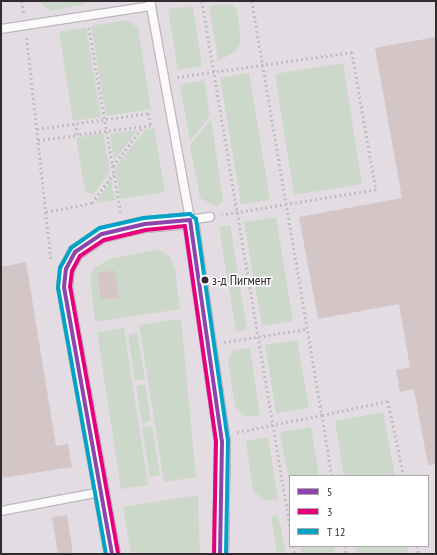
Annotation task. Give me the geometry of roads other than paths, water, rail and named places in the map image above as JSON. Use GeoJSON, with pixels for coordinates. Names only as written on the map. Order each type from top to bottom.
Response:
{"type":"FeatureCollection","features":[{"type":"Feature","properties":{"kind":"street"},"geometry":{"type":"LineString","coordinates":[[112,554],[64,277],[68,260],[75,252],[102,234],[123,227],[190,220],[221,435],[220,554]]}},
{"type":"Feature","properties":{"kind":"lane"},"geometry":{"type":"LineString","coordinates":[[1,30],[151,4],[190,220],[210,217]]}},
{"type":"Feature","properties":{"kind":"lane"},"geometry":{"type":"LineString","coordinates":[[1,511],[101,492]]}},
{"type":"Feature","properties":{"kind":"place","name":"з-д Пигмент"},"geometry":{"type":"Point","coordinates":[205,280]}}]}
